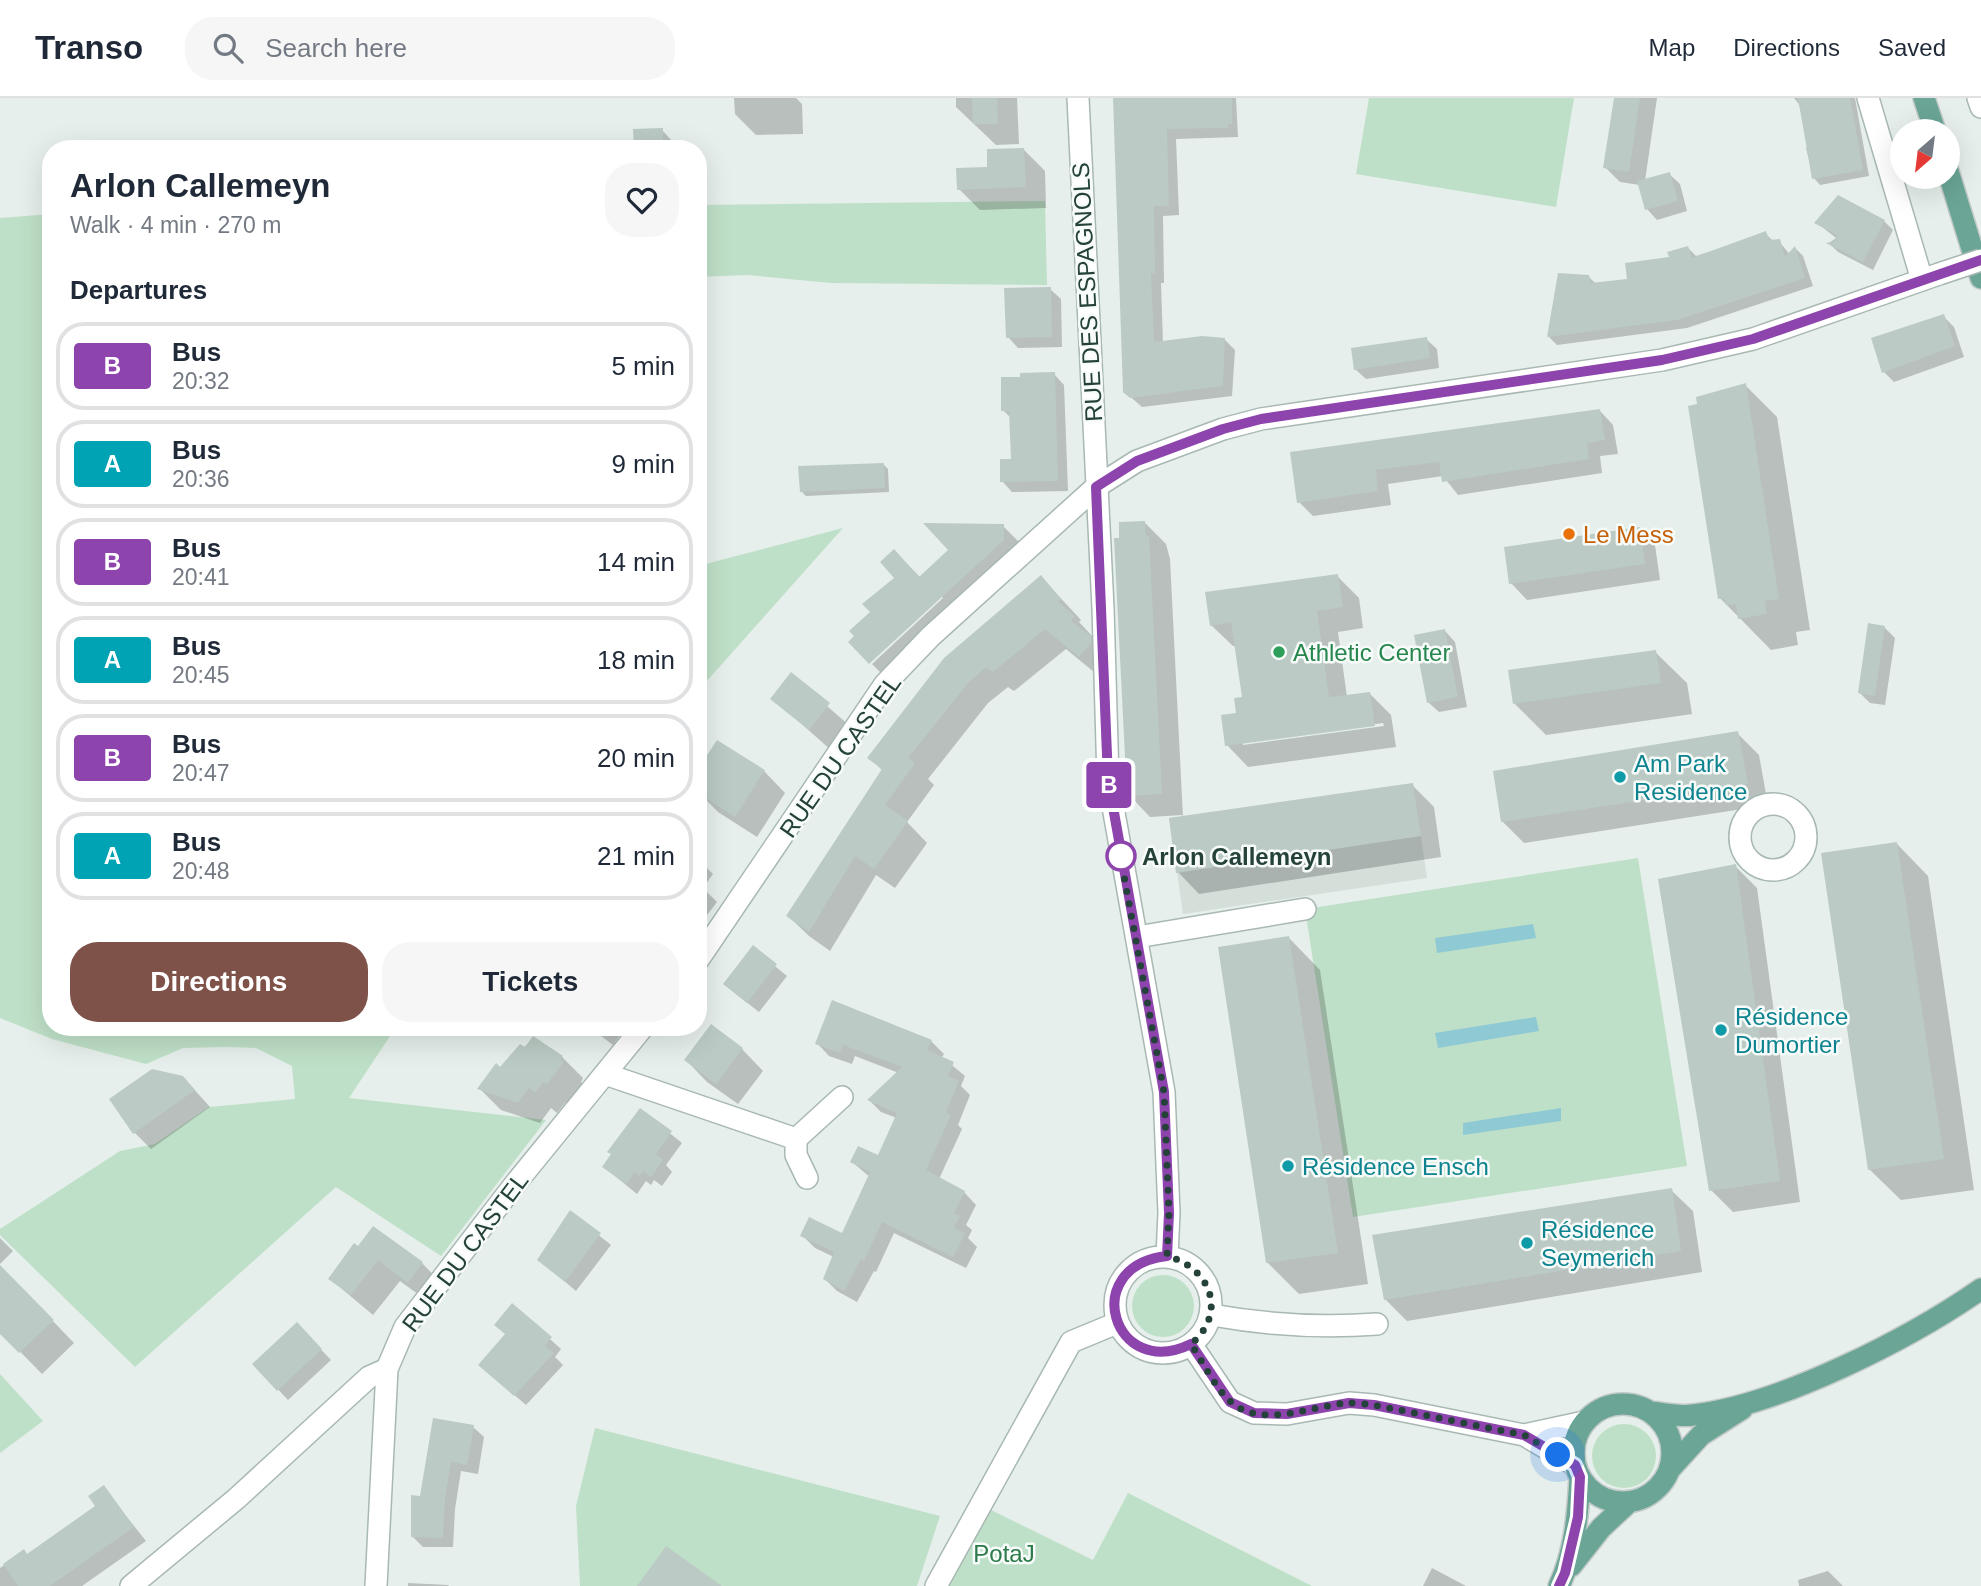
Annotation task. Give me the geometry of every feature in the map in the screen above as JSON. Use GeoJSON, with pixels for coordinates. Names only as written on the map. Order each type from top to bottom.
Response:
{"type":"FeatureCollection","features":[{"type":"Feature","properties":{"kind":"main road"},"geometry":{"type":"LineString","coordinates":[[1924,98],[1931,119]]}},
{"type":"Feature","properties":{"kind":"main road"},"geometry":{"type":"LineString","coordinates":[[1954,189],[1981,278]]}},
{"type":"Feature","properties":{"kind":"main road"},"geometry":{"type":"LineString","coordinates":[[1562,1580],[1578,1517],[1574,1442],[1584,1422],[1598,1410],[1615,1404],[1633,1405],[1650,1412],[1691,1415],[1756,1400],[1819,1376],[1895,1342],[1981,1289]]}},
{"type":"Feature","properties":{"kind":"main road"},"geometry":{"type":"LineString","coordinates":[[1562,1580],[1601,1528],[1629,1502],[1657,1489],[1670,1469],[1701,1435],[1756,1400]]}},
{"type":"Feature","properties":{"kind":"main road"},"geometry":{"type":"LineString","coordinates":[[1650,1412],[1662,1423],[1670,1437],[1670,1469]]}},
{"type":"Feature","properties":{"kind":"main road"},"geometry":{"type":"LineString","coordinates":[[1577,1471],[1601,1497],[1629,1502]]}},
{"type":"Feature","properties":{"kind":"street","name":"RUE DES ESPAGNOLS"},"geometry":{"type":"LineString","coordinates":[[1078,98],[1108,779],[1164,1092],[1169,1213],[1167,1256]]}},
{"type":"Feature","properties":{"kind":"street"},"geometry":{"type":"LineString","coordinates":[[1868,98],[1930,277]]}},
{"type":"Feature","properties":{"kind":"street"},"geometry":{"type":"LineString","coordinates":[[1978,98],[1981,107]]}},
{"type":"Feature","properties":{"kind":"street","name":"RUE DU CASTEL"},"geometry":{"type":"LineString","coordinates":[[707,947],[886,684],[931,636],[1096,487],[1137,461],[1223,429],[1261,419],[1662,360],[1753,339],[1981,260]]}},
{"type":"Feature","properties":{"kind":"street"},"geometry":{"type":"LineString","coordinates":[[1137,937],[1304,909]]}},
{"type":"Feature","properties":{"kind":"street","name":"RUE DU CASTEL"},"geometry":{"type":"LineString","coordinates":[[387,1369],[405,1327],[515,1184],[636,1036]]}},
{"type":"Feature","properties":{"kind":"street"},"geometry":{"type":"LineString","coordinates":[[605,1074],[796,1139]]}},
{"type":"Feature","properties":{"kind":"street"},"geometry":{"type":"LineString","coordinates":[[807,1178],[796,1155],[796,1139],[842,1097]]}},
{"type":"Feature","properties":{"kind":"street"},"geometry":{"type":"LineString","coordinates":[[1167,1256],[1196,1270],[1206,1283],[1212,1315],[1205,1332],[1191,1344],[1175,1352],[1149,1351],[1127,1338],[1117,1323],[1113,1304],[1118,1284],[1130,1268],[1147,1259],[1167,1256]]}},
{"type":"Feature","properties":{"kind":"street"},"geometry":{"type":"LineString","coordinates":[[1212,1315],[1272,1324],[1331,1327],[1377,1324]]}},
{"type":"Feature","properties":{"kind":"street"},"geometry":{"type":"LineString","coordinates":[[936,1586],[1071,1342],[1117,1323]]}},
{"type":"Feature","properties":{"kind":"street"},"geometry":{"type":"LineString","coordinates":[[1191,1344],[1230,1402],[1254,1413],[1287,1414],[1349,1403],[1374,1405],[1524,1435],[1577,1471]]}},
{"type":"Feature","properties":{"kind":"street"},"geometry":{"type":"LineString","coordinates":[[131,1586],[236,1499],[369,1377],[387,1369],[376,1586]]}},
{"type":"Feature","properties":{"kind":"street"},"geometry":{"type":"LineString","coordinates":[[1524,1435],[1584,1422]]}},
{"type":"Feature","properties":{"kind":"shaded area"},"geometry":{"type":"Polygon","coordinates":[[[1413,783],[1427,878],[1183,914],[1169,818],[1413,783]]]}},
{"type":"Feature","properties":{"kind":"green space"},"geometry":{"type":"Polygon","coordinates":[[[1369,98],[1574,98],[1556,207],[1356,174],[1369,98]]]}},
{"type":"Feature","properties":{"kind":"green space"},"geometry":{"type":"Polygon","coordinates":[[[1045,201],[1047,285],[831,283],[747,275],[707,277],[707,205],[1045,201]]]}},
{"type":"Feature","properties":{"kind":"green space"},"geometry":{"type":"Polygon","coordinates":[[[42,215],[42,1035],[0,1018],[0,218],[42,215]]]}},
{"type":"Feature","properties":{"kind":"green space"},"geometry":{"type":"Polygon","coordinates":[[[843,528],[707,681],[707,564],[843,528]]]}},
{"type":"Feature","properties":{"kind":"green space"},"geometry":{"type":"Polygon","coordinates":[[[1638,858],[1687,1166],[1353,1217],[1305,909],[1638,858]]]}},
{"type":"Feature","properties":{"kind":"green space"},"geometry":{"type":"Polygon","coordinates":[[[45,1036],[390,1036],[349,1098],[546,1120],[441,1256],[336,1187],[135,1367],[0,1235],[0,1229],[120,1151],[155,1144],[209,1107],[295,1099],[292,1066],[256,1048],[227,1047],[183,1048],[146,1064],[45,1036]]]}},
{"type":"Feature","properties":{"kind":"green space"},"geometry":{"type":"Polygon","coordinates":[[[1163,1275],[1175,1277],[1185,1284],[1192,1294],[1192,1318],[1185,1328],[1175,1335],[1163,1337],[1151,1335],[1141,1328],[1134,1318],[1132,1306],[1134,1294],[1141,1284],[1151,1277],[1163,1275]]]}},
{"type":"Feature","properties":{"kind":"green space"},"geometry":{"type":"Polygon","coordinates":[[[0,1374],[43,1421],[0,1453],[0,1374]]]}},
{"type":"Feature","properties":{"kind":"green space"},"geometry":{"type":"Polygon","coordinates":[[[1624,1424],[1647,1433],[1656,1456],[1647,1479],[1624,1488],[1601,1479],[1592,1456],[1601,1433],[1624,1424]]]}},
{"type":"Feature","properties":{"kind":"green space"},"geometry":{"type":"Polygon","coordinates":[[[595,1428],[940,1516],[917,1586],[580,1586],[576,1506],[595,1428]]]}},
{"type":"Feature","properties":{"kind":"green space","name":"PotaJ"},"geometry":{"type":"Polygon","coordinates":[[[1128,1493],[1312,1586],[948,1586],[989,1509],[1093,1560],[1128,1493]]]}},
{"type":"Feature","properties":{"kind":"water"},"geometry":{"type":"Polygon","coordinates":[[[1533,924],[1536,938],[1437,953],[1435,938],[1533,924]]]}},
{"type":"Feature","properties":{"kind":"water"},"geometry":{"type":"Polygon","coordinates":[[[1536,1017],[1539,1031],[1438,1048],[1435,1033],[1536,1017]]]}},
{"type":"Feature","properties":{"kind":"water"},"geometry":{"type":"Polygon","coordinates":[[[1561,1108],[1561,1121],[1463,1135],[1463,1123],[1561,1108]]]}},
{"type":"Feature","properties":{"kind":"building"},"geometry":{"type":"Polygon","coordinates":[[[972,98],[997,98],[998,124],[973,124],[972,98]]]}},
{"type":"Feature","properties":{"kind":"building"},"geometry":{"type":"Polygon","coordinates":[[[1113,98],[1232,98],[1232,124],[1228,124],[1228,128],[1167,129],[1169,206],[1154,206],[1155,273],[1151,274],[1154,342],[1202,336],[1225,338],[1223,386],[1130,398],[1123,392],[1113,98]]]}},
{"type":"Feature","properties":{"kind":"building"},"geometry":{"type":"Polygon","coordinates":[[[1614,98],[1640,98],[1629,172],[1603,168],[1614,98]]]}},
{"type":"Feature","properties":{"kind":"building"},"geometry":{"type":"Polygon","coordinates":[[[1798,98],[1850,98],[1863,170],[1812,179],[1798,98]]]}},
{"type":"Feature","properties":{"kind":"building"},"geometry":{"type":"Polygon","coordinates":[[[663,128],[663,140],[634,140],[633,129],[663,128]]]}},
{"type":"Feature","properties":{"kind":"building"},"geometry":{"type":"Polygon","coordinates":[[[1024,148],[1026,187],[957,190],[956,168],[987,167],[987,149],[1024,148]]]}},
{"type":"Feature","properties":{"kind":"building"},"geometry":{"type":"Polygon","coordinates":[[[1670,172],[1678,201],[1645,210],[1637,181],[1670,172]]]}},
{"type":"Feature","properties":{"kind":"building"},"geometry":{"type":"Polygon","coordinates":[[[1838,195],[1885,220],[1863,262],[1826,243],[1835,241],[1837,235],[1814,223],[1838,195]]]}},
{"type":"Feature","properties":{"kind":"building"},"geometry":{"type":"Polygon","coordinates":[[[1766,231],[1769,240],[1780,239],[1785,257],[1795,246],[1805,278],[1677,320],[1547,337],[1558,273],[1589,275],[1591,283],[1627,279],[1625,263],[1669,257],[1667,252],[1688,246],[1692,258],[1766,231]]]}},
{"type":"Feature","properties":{"kind":"building"},"geometry":{"type":"Polygon","coordinates":[[[1051,287],[1052,337],[1006,338],[1004,288],[1051,287]]]}},
{"type":"Feature","properties":{"kind":"building"},"geometry":{"type":"Polygon","coordinates":[[[1944,314],[1955,346],[1882,373],[1871,338],[1944,314]]]}},
{"type":"Feature","properties":{"kind":"building"},"geometry":{"type":"Polygon","coordinates":[[[1427,337],[1430,358],[1354,370],[1351,348],[1427,337]]]}},
{"type":"Feature","properties":{"kind":"building"},"geometry":{"type":"Polygon","coordinates":[[[1055,372],[1058,481],[1000,482],[1000,459],[1011,459],[1009,411],[1001,411],[1001,377],[1020,377],[1020,373],[1055,372]]]}},
{"type":"Feature","properties":{"kind":"building"},"geometry":{"type":"Polygon","coordinates":[[[1746,383],[1779,599],[1765,601],[1767,614],[1738,619],[1736,604],[1726,605],[1724,598],[1718,599],[1688,406],[1697,404],[1696,397],[1746,383]]]}},
{"type":"Feature","properties":{"kind":"building"},"geometry":{"type":"Polygon","coordinates":[[[1600,409],[1605,440],[1587,443],[1589,459],[1442,482],[1439,462],[1376,470],[1378,491],[1297,503],[1290,452],[1600,409]]]}},
{"type":"Feature","properties":{"kind":"building"},"geometry":{"type":"Polygon","coordinates":[[[884,463],[885,488],[800,492],[798,466],[884,463]]]}},
{"type":"Feature","properties":{"kind":"building"},"geometry":{"type":"Polygon","coordinates":[[[1145,521],[1146,536],[1149,536],[1162,794],[1127,796],[1114,538],[1119,538],[1119,522],[1145,521]]]}},
{"type":"Feature","properties":{"kind":"building"},"geometry":{"type":"Polygon","coordinates":[[[923,523],[1004,524],[1004,540],[869,664],[848,642],[854,636],[849,631],[870,612],[862,604],[894,578],[880,562],[894,549],[919,577],[948,550],[923,523]]]}},
{"type":"Feature","properties":{"kind":"building"},"geometry":{"type":"Polygon","coordinates":[[[1640,527],[1645,564],[1509,584],[1504,547],[1640,527]]]}},
{"type":"Feature","properties":{"kind":"building","name":"Athletic Center"},"geometry":{"type":"Polygon","coordinates":[[[1338,574],[1343,607],[1317,611],[1329,697],[1370,692],[1375,726],[1225,746],[1221,715],[1236,713],[1234,698],[1242,697],[1231,622],[1210,626],[1205,592],[1338,574]]]}},
{"type":"Feature","properties":{"kind":"building"},"geometry":{"type":"Polygon","coordinates":[[[1041,575],[1061,599],[1058,602],[1075,616],[1071,621],[1091,636],[1091,643],[1079,657],[1045,629],[993,672],[986,667],[968,683],[908,758],[915,763],[885,805],[908,821],[874,869],[855,856],[809,932],[786,916],[882,769],[867,758],[944,658],[1041,575]]]}},
{"type":"Feature","properties":{"kind":"building"},"geometry":{"type":"Polygon","coordinates":[[[1868,623],[1885,626],[1875,696],[1858,693],[1868,623]]]}},
{"type":"Feature","properties":{"kind":"building"},"geometry":{"type":"Polygon","coordinates":[[[1445,629],[1458,697],[1427,703],[1414,635],[1445,629]]]}},
{"type":"Feature","properties":{"kind":"building"},"geometry":{"type":"Polygon","coordinates":[[[1656,650],[1661,683],[1513,704],[1508,670],[1656,650]]]}},
{"type":"Feature","properties":{"kind":"building"},"geometry":{"type":"Polygon","coordinates":[[[791,672],[830,703],[809,730],[770,699],[791,672]]]}},
{"type":"Feature","properties":{"kind":"building","name":"Am Park Residence"},"geometry":{"type":"Polygon","coordinates":[[[1738,731],[1748,784],[1501,822],[1493,771],[1738,731]]]}},
{"type":"Feature","properties":{"kind":"building"},"geometry":{"type":"Polygon","coordinates":[[[717,740],[765,770],[735,817],[707,799],[707,755],[717,740]]]}},
{"type":"Feature","properties":{"kind":"building"},"geometry":{"type":"Polygon","coordinates":[[[1413,783],[1421,836],[1176,873],[1169,818],[1413,783]]]}},
{"type":"Feature","properties":{"kind":"building"},"geometry":{"type":"Polygon","coordinates":[[[1897,842],[1944,1159],[1868,1170],[1821,853],[1897,842]]]}},
{"type":"Feature","properties":{"kind":"building","name":"Résidence Dumortier"},"geometry":{"type":"Polygon","coordinates":[[[1736,864],[1780,1181],[1709,1191],[1658,879],[1736,864]]]}},
{"type":"Feature","properties":{"kind":"building","name":"Résidence Ensch"},"geometry":{"type":"Polygon","coordinates":[[[1289,936],[1338,1253],[1266,1263],[1218,947],[1289,936]]]}},
{"type":"Feature","properties":{"kind":"building"},"geometry":{"type":"Polygon","coordinates":[[[753,945],[777,964],[747,1003],[723,984],[753,945]]]}},
{"type":"Feature","properties":{"kind":"building"},"geometry":{"type":"Polygon","coordinates":[[[832,1000],[932,1040],[927,1050],[954,1062],[948,1076],[959,1081],[946,1112],[951,1115],[926,1170],[965,1191],[954,1213],[960,1216],[954,1228],[965,1233],[953,1257],[882,1222],[864,1261],[861,1259],[844,1291],[823,1279],[834,1252],[800,1236],[809,1217],[842,1233],[870,1172],[850,1162],[858,1146],[878,1155],[897,1113],[867,1100],[902,1067],[843,1045],[840,1053],[815,1044],[832,1000]]]}},
{"type":"Feature","properties":{"kind":"building"},"geometry":{"type":"Polygon","coordinates":[[[711,1024],[743,1048],[716,1084],[684,1060],[702,1036],[707,1036],[707,1029],[711,1024]]]}},
{"type":"Feature","properties":{"kind":"building"},"geometry":{"type":"Polygon","coordinates":[[[533,1036],[563,1056],[560,1059],[564,1062],[547,1084],[543,1082],[535,1093],[529,1088],[518,1103],[477,1089],[496,1063],[500,1067],[520,1044],[525,1047],[533,1036]]]}},
{"type":"Feature","properties":{"kind":"building"},"geometry":{"type":"Polygon","coordinates":[[[152,1069],[183,1076],[195,1090],[133,1134],[109,1099],[152,1069]]]}},
{"type":"Feature","properties":{"kind":"building"},"geometry":{"type":"Polygon","coordinates":[[[640,1108],[672,1131],[656,1154],[663,1160],[651,1177],[643,1171],[639,1176],[635,1172],[626,1184],[602,1167],[611,1154],[607,1152],[640,1108]]]}},
{"type":"Feature","properties":{"kind":"building","name":"Résidence Seymerich"},"geometry":{"type":"Polygon","coordinates":[[[1672,1188],[1681,1251],[1384,1300],[1372,1235],[1672,1188]]]}},
{"type":"Feature","properties":{"kind":"building"},"geometry":{"type":"Polygon","coordinates":[[[570,1210],[601,1233],[565,1282],[537,1260],[570,1210]]]}},
{"type":"Feature","properties":{"kind":"building"},"geometry":{"type":"Polygon","coordinates":[[[373,1226],[423,1262],[408,1283],[378,1260],[351,1295],[328,1279],[354,1243],[358,1246],[373,1226]]]}},
{"type":"Feature","properties":{"kind":"building"},"geometry":{"type":"Polygon","coordinates":[[[0,1265],[54,1320],[19,1353],[0,1334],[0,1265]]]}},
{"type":"Feature","properties":{"kind":"building"},"geometry":{"type":"Polygon","coordinates":[[[512,1303],[552,1337],[545,1346],[554,1353],[514,1396],[478,1365],[505,1334],[494,1325],[512,1303]]]}},
{"type":"Feature","properties":{"kind":"building"},"geometry":{"type":"Polygon","coordinates":[[[297,1322],[322,1349],[277,1391],[252,1364],[297,1322]]]}},
{"type":"Feature","properties":{"kind":"building"},"geometry":{"type":"Polygon","coordinates":[[[433,1418],[474,1425],[467,1465],[451,1462],[445,1498],[443,1538],[411,1537],[411,1495],[420,1496],[433,1418]]]}},
{"type":"Feature","properties":{"kind":"building"},"geometry":{"type":"Polygon","coordinates":[[[104,1485],[134,1527],[50,1586],[18,1586],[3,1564],[24,1549],[27,1554],[95,1506],[88,1496],[104,1485]]]}},
{"type":"Feature","properties":{"kind":"building"},"geometry":{"type":"Polygon","coordinates":[[[666,1546],[722,1586],[637,1586],[666,1546]]]}},
{"type":"Feature","properties":{"kind":"bus line","name":"B"},"geometry":{"type":"LineString","coordinates":[[1559,1586],[1565,1573],[1578,1517],[1580,1477],[1575,1465],[1524,1435],[1374,1405],[1349,1403],[1287,1414],[1254,1413],[1230,1402],[1191,1344],[1175,1352],[1158,1353],[1141,1349],[1127,1338],[1117,1323],[1113,1304],[1118,1284],[1130,1268],[1147,1259],[1167,1256],[1169,1213],[1164,1092],[1108,779],[1096,487],[1137,461],[1223,429],[1261,419],[1398,401],[1662,360],[1753,339],[1981,260]]}},
{"type":"Feature","properties":{"kind":"place","name":"Le Mess"},"geometry":{"type":"Point","coordinates":[1569,534]}},
{"type":"Feature","properties":{"kind":"place","name":"Athletic Center"},"geometry":{"type":"Point","coordinates":[1279,652]}},
{"type":"Feature","properties":{"kind":"place","name":"Am Park Residence"},"geometry":{"type":"Point","coordinates":[1620,777]}},
{"type":"Feature","properties":{"kind":"place","name":"Arlon Callemeyn"},"geometry":{"type":"Point","coordinates":[1121,856]}},
{"type":"Feature","properties":{"kind":"place","name":"Résidence Dumortier"},"geometry":{"type":"Point","coordinates":[1721,1030]}},
{"type":"Feature","properties":{"kind":"place","name":"Résidence Ensch"},"geometry":{"type":"Point","coordinates":[1288,1166]}},
{"type":"Feature","properties":{"kind":"place","name":"Résidence Seymerich"},"geometry":{"type":"Point","coordinates":[1527,1243]}},
{"type":"Feature","properties":{"kind":"route"},"geometry":{"type":"LineString","coordinates":[[1121,856],[1119,849],[1164,1092],[1169,1213],[1167,1256],[1196,1270],[1206,1283],[1212,1315],[1205,1332],[1191,1344],[1230,1402],[1254,1413],[1268,1414],[1287,1414],[1349,1403],[1374,1405],[1524,1435],[1558,1455]]}}]}
